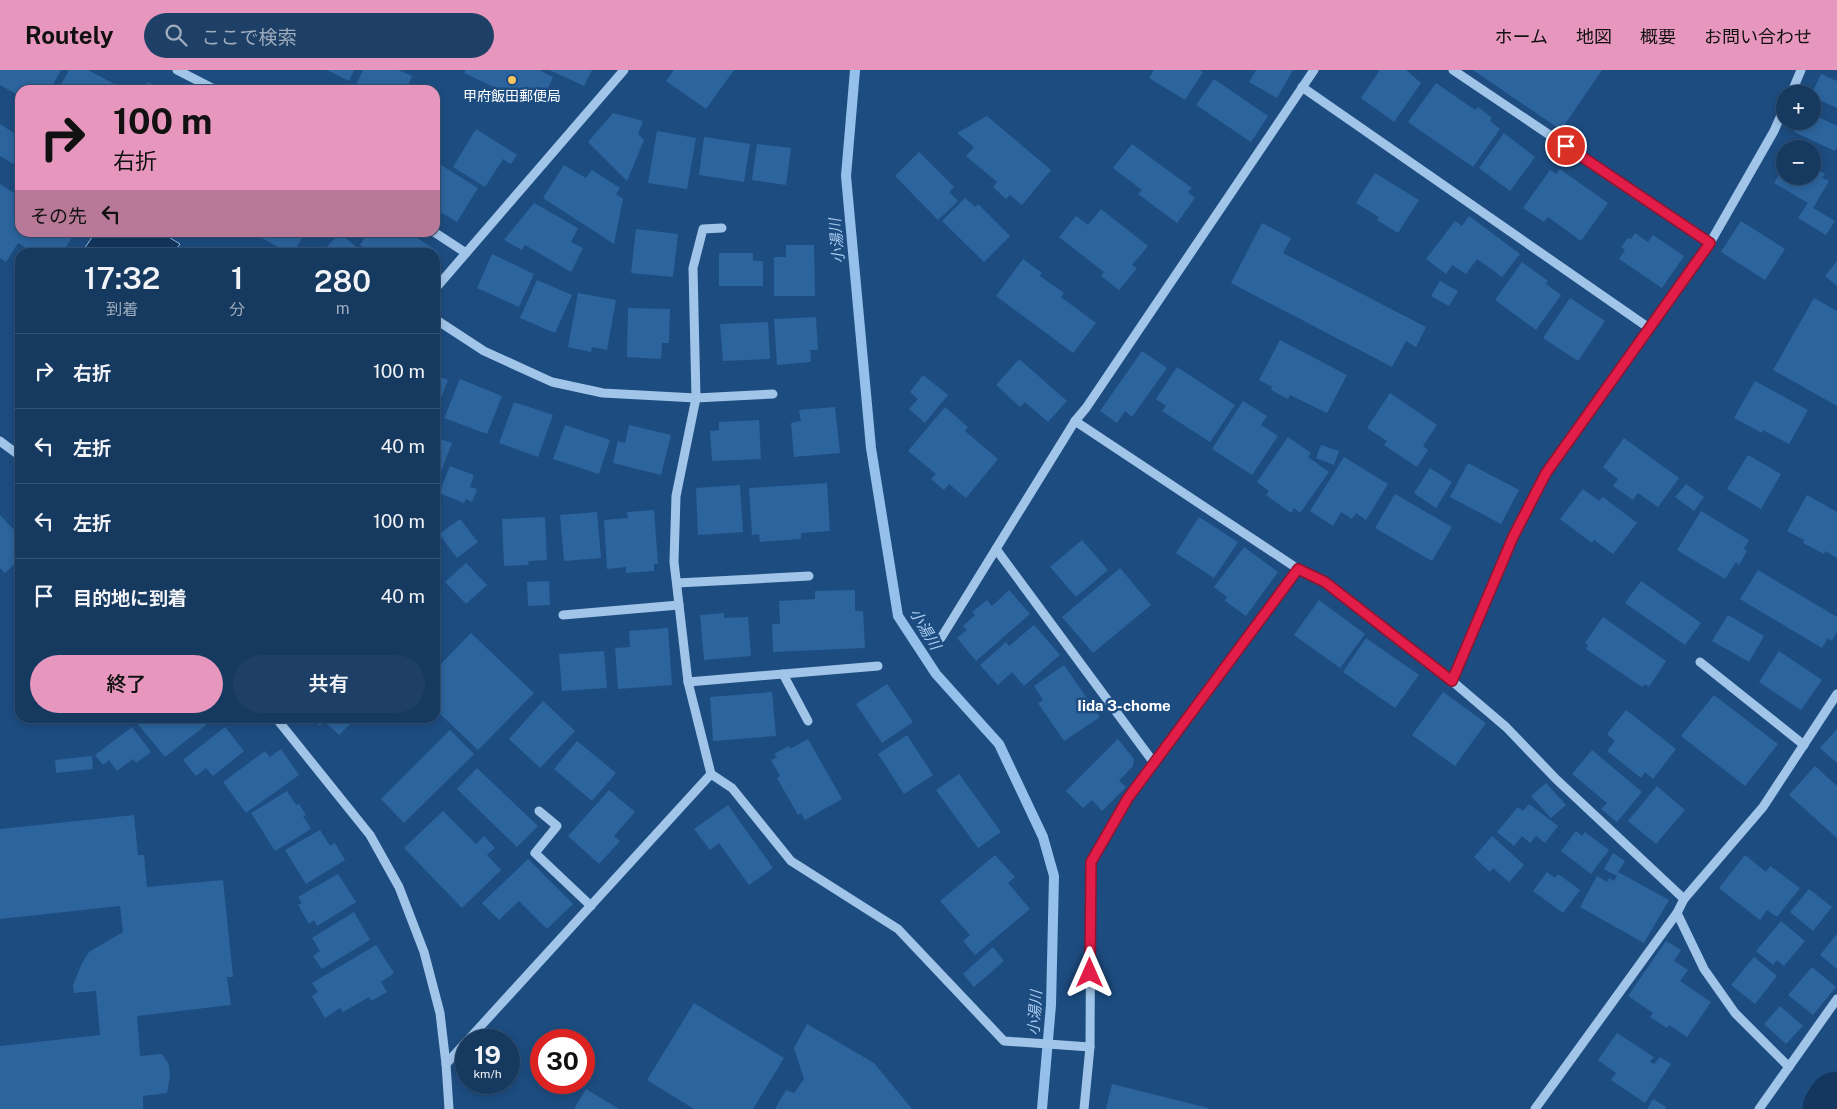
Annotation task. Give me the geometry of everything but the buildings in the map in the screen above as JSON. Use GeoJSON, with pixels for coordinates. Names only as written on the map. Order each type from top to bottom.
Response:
{"type":"FeatureCollection","features":[{"type":"Feature","properties":{"kind":"street"},"geometry":{"type":"LineString","coordinates":[[177,70],[206,85]]}},
{"type":"Feature","properties":{"kind":"street"},"geometry":{"type":"LineString","coordinates":[[440,283],[624,70]]}},
{"type":"Feature","properties":{"kind":"street"},"geometry":{"type":"LineString","coordinates":[[942,638],[1075,421],[1086,408],[1314,70]]}},
{"type":"Feature","properties":{"kind":"street"},"geometry":{"type":"LineString","coordinates":[[1453,70],[1710,243]]}},
{"type":"Feature","properties":{"kind":"street"},"geometry":{"type":"LineString","coordinates":[[1794,85],[1801,70]]}},
{"type":"Feature","properties":{"kind":"street"},"geometry":{"type":"LineString","coordinates":[[1302,87],[1649,328]]}},
{"type":"Feature","properties":{"kind":"street"},"geometry":{"type":"LineString","coordinates":[[1452,681],[1513,537],[1546,473],[1710,243],[1776,126]]}},
{"type":"Feature","properties":{"kind":"street"},"geometry":{"type":"LineString","coordinates":[[722,228],[703,229],[693,268],[696,398],[676,496],[674,562],[688,682],[711,774],[732,788],[791,861],[898,930],[1004,1040],[1090,1047]]}},
{"type":"Feature","properties":{"kind":"street"},"geometry":{"type":"LineString","coordinates":[[440,236],[466,253]]}},
{"type":"Feature","properties":{"kind":"street"},"geometry":{"type":"LineString","coordinates":[[440,322],[484,351],[552,382],[603,393],[696,398],[773,394]]}},
{"type":"Feature","properties":{"kind":"street"},"geometry":{"type":"LineString","coordinates":[[1075,421],[1298,569],[1325,582],[1452,681],[1506,727],[1556,779],[1684,899]]}},
{"type":"Feature","properties":{"kind":"street"},"geometry":{"type":"LineString","coordinates":[[0,441],[15,452]]}},
{"type":"Feature","properties":{"kind":"street"},"geometry":{"type":"LineString","coordinates":[[996,549],[1154,763]]}},
{"type":"Feature","properties":{"kind":"street"},"geometry":{"type":"LineString","coordinates":[[1084,1109],[1090,1047],[1091,862],[1128,798],[1298,569]]}},
{"type":"Feature","properties":{"kind":"street"},"geometry":{"type":"LineString","coordinates":[[677,583],[809,576]]}},
{"type":"Feature","properties":{"kind":"street"},"geometry":{"type":"LineString","coordinates":[[563,615],[679,605]]}},
{"type":"Feature","properties":{"kind":"street"},"geometry":{"type":"LineString","coordinates":[[1700,662],[1804,745]]}},
{"type":"Feature","properties":{"kind":"street"},"geometry":{"type":"LineString","coordinates":[[688,682],[878,666]]}},
{"type":"Feature","properties":{"kind":"street"},"geometry":{"type":"LineString","coordinates":[[783,674],[808,721]]}},
{"type":"Feature","properties":{"kind":"street"},"geometry":{"type":"LineString","coordinates":[[1535,1109],[1677,914],[1684,899],[1763,807],[1837,694]]}},
{"type":"Feature","properties":{"kind":"street"},"geometry":{"type":"LineString","coordinates":[[280,723],[370,835],[399,886],[424,952],[436,995],[446,1064],[449,1109]]}},
{"type":"Feature","properties":{"kind":"street"},"geometry":{"type":"LineString","coordinates":[[478,1029],[711,774]]}},
{"type":"Feature","properties":{"kind":"street"},"geometry":{"type":"LineString","coordinates":[[539,811],[558,826],[535,853],[591,906]]}},
{"type":"Feature","properties":{"kind":"street"},"geometry":{"type":"LineString","coordinates":[[1677,914],[1704,969],[1735,1013],[1789,1067]]}},
{"type":"Feature","properties":{"kind":"street"},"geometry":{"type":"LineString","coordinates":[[1759,1109],[1837,999]]}},
{"type":"Feature","properties":{"kind":"street"},"geometry":{"type":"LineString","coordinates":[[446,1064],[455,1054]]}},
{"type":"Feature","properties":{"kind":"water"},"geometry":{"type":"Polygon","coordinates":[[[92,237],[169,237],[180,244],[177,248],[85,248],[92,237]]]}},
{"type":"Feature","properties":{"kind":"waterway","name":"小湯川"},"geometry":{"type":"LineString","coordinates":[[855,70],[846,176],[871,448],[898,616],[936,674],[999,744],[1043,837],[1054,876],[1051,1005],[1042,1109]]}},
{"type":"Feature","properties":{"kind":"waterway"},"geometry":{"type":"LineString","coordinates":[[1832,1109],[1837,1101]]}},
{"type":"Feature","properties":{"kind":"place","name":"甲府飯田郵便局"},"geometry":{"type":"Point","coordinates":[512,80]}},
{"type":"Feature","properties":{"kind":"district","name":"Iida 3-chome"},"geometry":{"type":"Point","coordinates":[1124,706]}},
{"type":"Feature","properties":{"kind":"route"},"geometry":{"type":"LineString","coordinates":[[1090,973],[1091,862],[1128,798],[1298,569],[1325,582],[1452,681],[1513,537],[1546,473],[1710,243],[1566,146]]}}]}
